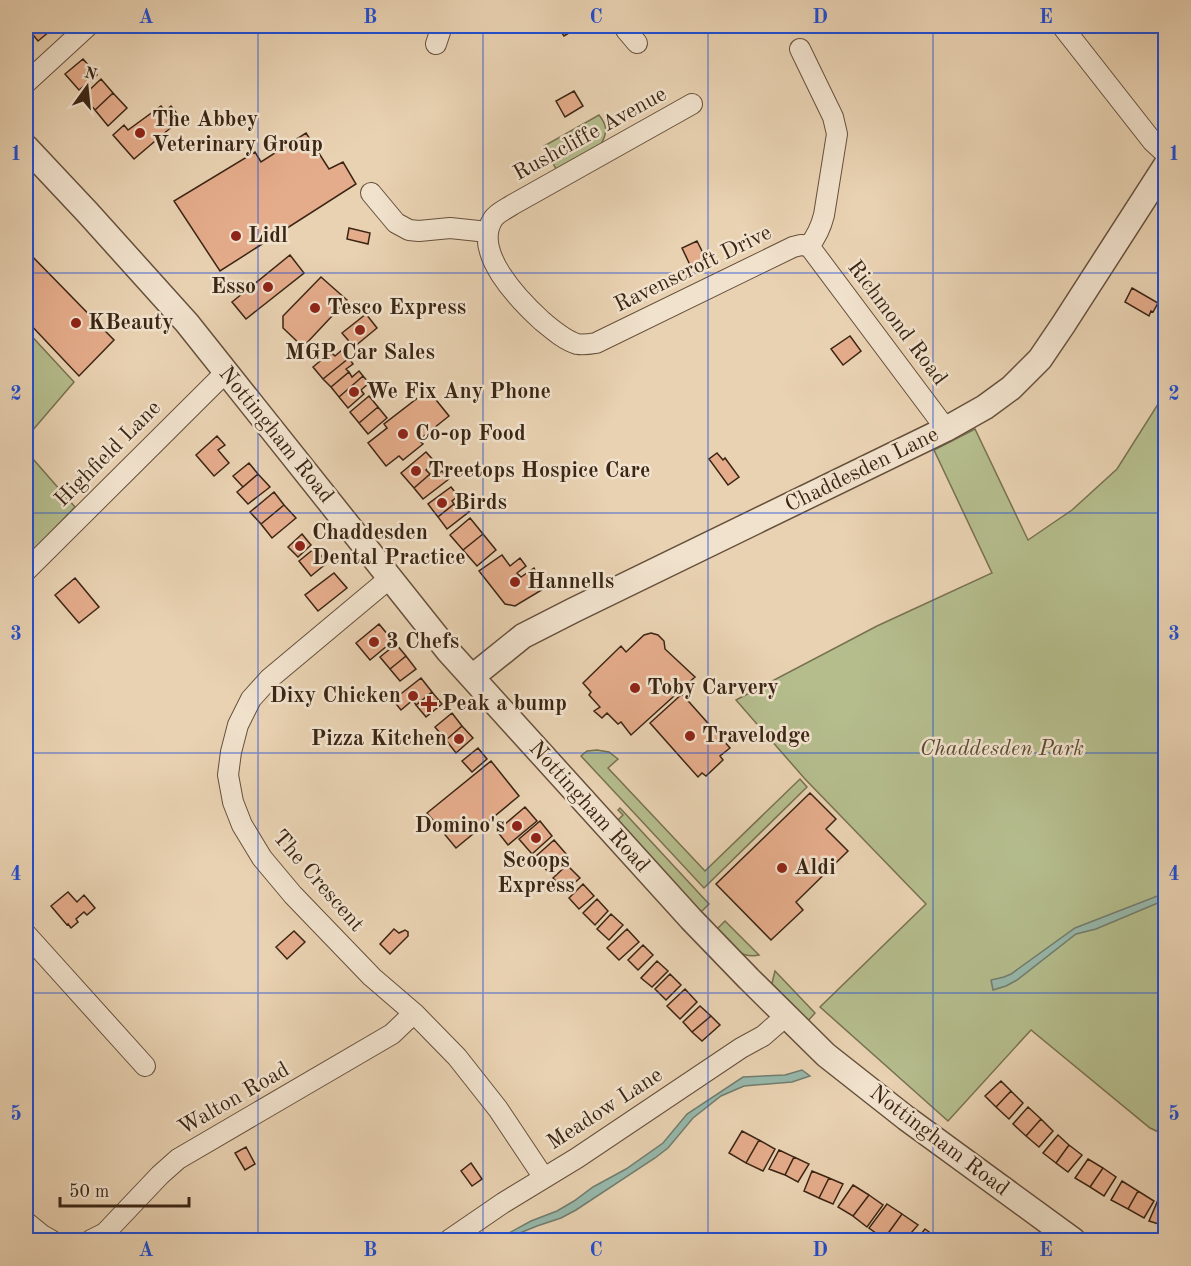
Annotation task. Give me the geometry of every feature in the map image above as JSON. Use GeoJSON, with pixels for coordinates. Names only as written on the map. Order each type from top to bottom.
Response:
{"type":"FeatureCollection","features":[{"type":"Feature","properties":{"kind":"street"},"geometry":{"type":"LineString","coordinates":[[26,83],[88,26]]}},
{"type":"Feature","properties":{"kind":"street"},"geometry":{"type":"LineString","coordinates":[[1062,26],[1153,142],[1166,154]]}},
{"type":"Feature","properties":{"kind":"street","name":"Ravenscroft Drive"},"geometry":{"type":"LineString","coordinates":[[488,232],[492,255],[513,292],[554,331],[573,342],[585,345],[596,343],[793,247],[809,246],[820,228],[824,215],[837,134],[832,117],[800,49]]}},
{"type":"Feature","properties":{"kind":"street","name":"Rushcliffe Avenue"},"geometry":{"type":"LineString","coordinates":[[488,232],[495,216],[512,205],[692,104]]}},
{"type":"Feature","properties":{"kind":"street","name":"Nottingham Road"},"geometry":{"type":"LineString","coordinates":[[26,147],[187,323],[449,652],[683,910],[826,1054],[868,1089],[1073,1240]]}},
{"type":"Feature","properties":{"kind":"street","name":"Chaddesden Lane"},"geometry":{"type":"LineString","coordinates":[[472,677],[523,636],[946,429],[1003,394],[1040,359],[1166,165]]}},
{"type":"Feature","properties":{"kind":"street"},"geometry":{"type":"LineString","coordinates":[[370,193],[396,223],[409,230],[450,228],[488,232]]}},
{"type":"Feature","properties":{"kind":"street","name":"Richmond Road"},"geometry":{"type":"LineString","coordinates":[[809,246],[946,429]]}},
{"type":"Feature","properties":{"kind":"street","name":"Highfield Lane"},"geometry":{"type":"LineString","coordinates":[[26,571],[226,372]]}},
{"type":"Feature","properties":{"kind":"street","name":"The Crescent"},"geometry":{"type":"LineString","coordinates":[[391,577],[278,671],[256,693],[238,725],[231,753],[228,775],[233,802],[242,825],[262,858],[293,895],[372,977],[414,1013],[469,1070],[498,1108],[544,1178]]}},
{"type":"Feature","properties":{"kind":"street"},"geometry":{"type":"LineString","coordinates":[[26,934],[145,1066]]}},
{"type":"Feature","properties":{"kind":"street","name":"Walton Road"},"geometry":{"type":"LineString","coordinates":[[91,1240],[105,1233],[160,1175],[178,1160],[392,1034],[414,1013]]}},
{"type":"Feature","properties":{"kind":"street","name":"Meadow Lane"},"geometry":{"type":"LineString","coordinates":[[449,1240],[762,1036],[786,1016]]}},
{"type":"Feature","properties":{"kind":"street"},"geometry":{"type":"LineString","coordinates":[[26,1222],[51,1240]]}},
{"type":"Feature","properties":{"kind":"green space"},"geometry":{"type":"Polygon","coordinates":[[[599,115],[606,129],[601,144],[556,169],[544,146],[599,115]]]}},
{"type":"Feature","properties":{"kind":"green space"},"geometry":{"type":"Polygon","coordinates":[[[26,330],[74,382],[26,438],[26,330]]]}},
{"type":"Feature","properties":{"kind":"green space","name":"Chaddesden Park"},"geometry":{"type":"Polygon","coordinates":[[[1165,393],[1165,1135],[1150,1128],[1031,1030],[948,1121],[820,1007],[926,904],[805,779],[736,700],[877,626],[992,573],[934,450],[975,429],[1028,540],[1072,510],[1117,469],[1165,393]]]}},
{"type":"Feature","properties":{"kind":"green space"},"geometry":{"type":"Polygon","coordinates":[[[26,451],[75,507],[26,558],[26,451]]]}},
{"type":"Feature","properties":{"kind":"green space"},"geometry":{"type":"Polygon","coordinates":[[[587,751],[609,752],[618,759],[608,768],[705,871],[800,779],[807,787],[704,888],[581,756],[587,751]]]}},
{"type":"Feature","properties":{"kind":"green space"},"geometry":{"type":"Polygon","coordinates":[[[620,808],[709,904],[701,912],[617,821],[623,815],[618,810],[620,808]]]}},
{"type":"Feature","properties":{"kind":"green space"},"geometry":{"type":"Polygon","coordinates":[[[725,921],[759,955],[745,955],[730,945],[717,929],[725,921]]]}},
{"type":"Feature","properties":{"kind":"green space"},"geometry":{"type":"Polygon","coordinates":[[[775,971],[815,1013],[807,1022],[771,987],[775,971]]]}},
{"type":"Feature","properties":{"kind":"shaded area"},"geometry":{"type":"Polygon","coordinates":[[[1165,893],[1165,900],[1096,929],[1076,934],[1017,980],[993,990],[991,980],[1011,974],[1075,928],[1165,893]]]}},
{"type":"Feature","properties":{"kind":"shaded area"},"geometry":{"type":"Polygon","coordinates":[[[802,1070],[810,1076],[792,1082],[744,1086],[721,1096],[693,1118],[668,1148],[576,1210],[520,1233],[510,1240],[496,1240],[531,1221],[557,1211],[626,1169],[663,1143],[687,1114],[743,1077],[785,1075],[802,1070]]]}},
{"type":"Feature","properties":{"kind":"building"},"geometry":{"type":"Polygon","coordinates":[[[26,26],[56,26],[38,41],[26,26]]]}},
{"type":"Feature","properties":{"kind":"building"},"geometry":{"type":"Polygon","coordinates":[[[557,26],[578,26],[579,27],[564,36],[557,26]]]}},
{"type":"Feature","properties":{"kind":"building"},"geometry":{"type":"Polygon","coordinates":[[[83,59],[97,75],[79,90],[65,74],[83,59]]]}},
{"type":"Feature","properties":{"kind":"building"},"geometry":{"type":"Polygon","coordinates":[[[101,79],[113,93],[95,110],[83,96],[101,79]]]}},
{"type":"Feature","properties":{"kind":"building"},"geometry":{"type":"Polygon","coordinates":[[[574,91],[583,106],[565,117],[556,101],[574,91]]]}},
{"type":"Feature","properties":{"kind":"building"},"geometry":{"type":"Polygon","coordinates":[[[113,93],[127,108],[108,126],[95,110],[113,93]]]}},
{"type":"Feature","properties":{"kind":"building","name":"The Abbey Veterinary Group"},"geometry":{"type":"Polygon","coordinates":[[[161,106],[165,111],[171,106],[181,119],[134,159],[113,135],[124,125],[128,130],[161,106]]]}},
{"type":"Feature","properties":{"kind":"building","name":"Lidl"},"geometry":{"type":"Polygon","coordinates":[[[306,133],[329,169],[343,162],[356,184],[220,271],[174,201],[255,152],[261,162],[306,133]]]}},
{"type":"Feature","properties":{"kind":"building"},"geometry":{"type":"Polygon","coordinates":[[[349,228],[370,233],[368,244],[347,239],[349,228]]]}},
{"type":"Feature","properties":{"kind":"building"},"geometry":{"type":"Polygon","coordinates":[[[697,241],[706,259],[691,267],[682,248],[697,241]]]}},
{"type":"Feature","properties":{"kind":"building"},"geometry":{"type":"Polygon","coordinates":[[[26,250],[114,340],[79,376],[26,320],[26,250]]]}},
{"type":"Feature","properties":{"kind":"building","name":"Esso"},"geometry":{"type":"Polygon","coordinates":[[[290,255],[304,273],[246,319],[232,302],[290,255]]]}},
{"type":"Feature","properties":{"kind":"building","name":"Tesco Express"},"geometry":{"type":"Polygon","coordinates":[[[321,277],[347,300],[303,347],[283,328],[283,316],[321,277]]]}},
{"type":"Feature","properties":{"kind":"building"},"geometry":{"type":"Polygon","coordinates":[[[1132,288],[1158,303],[1149,316],[1125,302],[1132,288]]]}},
{"type":"Feature","properties":{"kind":"building","name":"MGP Car Sales"},"geometry":{"type":"Polygon","coordinates":[[[366,314],[377,328],[354,347],[342,333],[366,314]]]}},
{"type":"Feature","properties":{"kind":"building"},"geometry":{"type":"Polygon","coordinates":[[[850,336],[861,351],[843,365],[831,349],[850,336]]]}},
{"type":"Feature","properties":{"kind":"building"},"geometry":{"type":"Polygon","coordinates":[[[342,350],[349,358],[323,379],[313,367],[331,352],[335,356],[342,350]]]}},
{"type":"Feature","properties":{"kind":"building"},"geometry":{"type":"Polygon","coordinates":[[[349,358],[353,364],[346,369],[349,372],[331,387],[323,379],[349,358]]]}},
{"type":"Feature","properties":{"kind":"building"},"geometry":{"type":"Polygon","coordinates":[[[359,371],[363,376],[339,397],[331,387],[349,372],[352,377],[359,371]]]}},
{"type":"Feature","properties":{"kind":"building","name":"We Fix Any Phone"},"geometry":{"type":"Polygon","coordinates":[[[363,376],[369,383],[361,390],[364,394],[348,408],[339,397],[363,376]]]}},
{"type":"Feature","properties":{"kind":"building","name":"Co-op Food"},"geometry":{"type":"Polygon","coordinates":[[[428,390],[449,416],[419,440],[423,444],[403,460],[399,456],[386,466],[368,443],[387,428],[384,424],[428,390]]]}},
{"type":"Feature","properties":{"kind":"building"},"geometry":{"type":"Polygon","coordinates":[[[369,396],[378,407],[359,423],[350,412],[369,396]]]}},
{"type":"Feature","properties":{"kind":"building"},"geometry":{"type":"Polygon","coordinates":[[[378,407],[387,418],[368,434],[359,423],[378,407]]]}},
{"type":"Feature","properties":{"kind":"building"},"geometry":{"type":"Polygon","coordinates":[[[217,436],[225,445],[218,450],[229,463],[214,476],[196,455],[217,436]]]}},
{"type":"Feature","properties":{"kind":"building","name":"Treetops Hospice Care"},"geometry":{"type":"Polygon","coordinates":[[[426,452],[435,462],[426,470],[430,474],[414,488],[401,473],[426,452]]]}},
{"type":"Feature","properties":{"kind":"building"},"geometry":{"type":"Polygon","coordinates":[[[717,453],[723,460],[725,458],[739,477],[728,485],[709,459],[717,453]]]}},
{"type":"Feature","properties":{"kind":"building"},"geometry":{"type":"Polygon","coordinates":[[[249,463],[258,474],[243,487],[233,476],[249,463]]]}},
{"type":"Feature","properties":{"kind":"building"},"geometry":{"type":"Polygon","coordinates":[[[442,471],[449,479],[423,499],[414,488],[430,474],[433,478],[442,471]]]}},
{"type":"Feature","properties":{"kind":"building"},"geometry":{"type":"Polygon","coordinates":[[[258,474],[270,487],[248,504],[237,492],[258,474]]]}},
{"type":"Feature","properties":{"kind":"building","name":"Birds"},"geometry":{"type":"Polygon","coordinates":[[[451,487],[458,496],[452,501],[454,504],[438,517],[428,504],[451,487]]]}},
{"type":"Feature","properties":{"kind":"building"},"geometry":{"type":"Polygon","coordinates":[[[274,492],[284,505],[261,524],[250,512],[274,492]]]}},
{"type":"Feature","properties":{"kind":"building"},"geometry":{"type":"Polygon","coordinates":[[[463,502],[470,511],[447,529],[438,517],[454,504],[457,507],[463,502]]]}},
{"type":"Feature","properties":{"kind":"building"},"geometry":{"type":"Polygon","coordinates":[[[284,505],[296,518],[272,538],[261,524],[284,505]]]}},
{"type":"Feature","properties":{"kind":"building"},"geometry":{"type":"Polygon","coordinates":[[[470,518],[483,534],[463,550],[450,535],[470,518]]]}},
{"type":"Feature","properties":{"kind":"building","name":"Chaddesden Dental Practice"},"geometry":{"type":"Polygon","coordinates":[[[302,534],[311,545],[298,557],[288,547],[302,534]]]}},
{"type":"Feature","properties":{"kind":"building"},"geometry":{"type":"Polygon","coordinates":[[[483,534],[496,550],[477,566],[463,550],[483,534]]]}},
{"type":"Feature","properties":{"kind":"building"},"geometry":{"type":"Polygon","coordinates":[[[315,548],[327,563],[311,576],[299,561],[315,548]]]}},
{"type":"Feature","properties":{"kind":"building","name":"Hannells"},"geometry":{"type":"Polygon","coordinates":[[[502,555],[510,566],[520,558],[526,566],[517,573],[521,577],[534,568],[545,588],[515,606],[505,604],[479,571],[502,555]]]}},
{"type":"Feature","properties":{"kind":"building"},"geometry":{"type":"Polygon","coordinates":[[[334,573],[347,588],[318,611],[305,595],[334,573]]]}},
{"type":"Feature","properties":{"kind":"building"},"geometry":{"type":"Polygon","coordinates":[[[75,578],[99,607],[79,623],[55,595],[75,578]]]}},
{"type":"Feature","properties":{"kind":"building","name":"3 Chefs"},"geometry":{"type":"Polygon","coordinates":[[[379,624],[393,641],[370,660],[356,643],[379,624]]]}},
{"type":"Feature","properties":{"kind":"building","name":"Toby Carvery"},"geometry":{"type":"Polygon","coordinates":[[[651,633],[658,635],[664,641],[665,649],[695,677],[631,735],[621,722],[618,724],[607,713],[602,718],[594,711],[600,707],[589,695],[591,692],[583,683],[621,646],[626,652],[644,635],[651,633]]]}},
{"type":"Feature","properties":{"kind":"building"},"geometry":{"type":"Polygon","coordinates":[[[396,644],[406,656],[390,669],[380,657],[396,644]]]}},
{"type":"Feature","properties":{"kind":"building"},"geometry":{"type":"Polygon","coordinates":[[[406,656],[416,669],[400,681],[390,669],[406,656]]]}},
{"type":"Feature","properties":{"kind":"building","name":"Dixy Chicken"},"geometry":{"type":"Polygon","coordinates":[[[421,678],[432,692],[416,705],[413,700],[401,710],[393,700],[421,678]]]}},
{"type":"Feature","properties":{"kind":"building","name":"Peak a bump"},"geometry":{"type":"Polygon","coordinates":[[[432,692],[442,704],[426,717],[416,705],[432,692]]]}},
{"type":"Feature","properties":{"kind":"building","name":"Travelodge"},"geometry":{"type":"Polygon","coordinates":[[[682,694],[730,748],[720,756],[723,760],[706,776],[702,773],[698,777],[650,723],[682,694]]]}},
{"type":"Feature","properties":{"kind":"building"},"geometry":{"type":"Polygon","coordinates":[[[452,713],[462,726],[446,740],[435,727],[452,713]]]}},
{"type":"Feature","properties":{"kind":"building","name":"Pizza Kitchen"},"geometry":{"type":"Polygon","coordinates":[[[462,726],[473,738],[456,753],[446,740],[462,726]]]}},
{"type":"Feature","properties":{"kind":"building"},"geometry":{"type":"Polygon","coordinates":[[[478,748],[487,759],[472,772],[462,761],[478,748]]]}},
{"type":"Feature","properties":{"kind":"building"},"geometry":{"type":"Polygon","coordinates":[[[491,761],[519,796],[456,848],[427,813],[491,761]]]}},
{"type":"Feature","properties":{"kind":"building","name":"Aldi"},"geometry":{"type":"Polygon","coordinates":[[[810,793],[836,819],[826,829],[848,851],[796,902],[803,910],[771,940],[716,884],[810,793]]]}},
{"type":"Feature","properties":{"kind":"building","name":"Domino's"},"geometry":{"type":"Polygon","coordinates":[[[525,807],[537,821],[508,845],[497,831],[525,807]]]}},
{"type":"Feature","properties":{"kind":"building","name":"Scoops Express"},"geometry":{"type":"Polygon","coordinates":[[[540,821],[552,836],[532,854],[519,839],[540,821]]]}},
{"type":"Feature","properties":{"kind":"building"},"geometry":{"type":"Polygon","coordinates":[[[554,840],[567,855],[548,872],[535,857],[554,840]]]}},
{"type":"Feature","properties":{"kind":"building"},"geometry":{"type":"Polygon","coordinates":[[[567,865],[580,878],[565,891],[553,878],[567,865]]]}},
{"type":"Feature","properties":{"kind":"building"},"geometry":{"type":"Polygon","coordinates":[[[583,884],[594,896],[579,909],[569,898],[583,884]]]}},
{"type":"Feature","properties":{"kind":"building"},"geometry":{"type":"Polygon","coordinates":[[[68,892],[77,902],[84,895],[95,908],[87,915],[84,912],[71,928],[51,906],[68,892]]]}},
{"type":"Feature","properties":{"kind":"building"},"geometry":{"type":"Polygon","coordinates":[[[597,899],[608,911],[595,925],[583,913],[597,899]]]}},
{"type":"Feature","properties":{"kind":"building"},"geometry":{"type":"Polygon","coordinates":[[[611,914],[623,925],[609,940],[597,929],[611,914]]]}},
{"type":"Feature","properties":{"kind":"building"},"geometry":{"type":"Polygon","coordinates":[[[394,929],[399,933],[405,930],[408,936],[390,954],[380,944],[394,929]]]}},
{"type":"Feature","properties":{"kind":"building"},"geometry":{"type":"Polygon","coordinates":[[[627,929],[639,942],[619,960],[607,948],[627,929]]]}},
{"type":"Feature","properties":{"kind":"building"},"geometry":{"type":"Polygon","coordinates":[[[294,931],[305,942],[287,959],[276,947],[294,931]]]}},
{"type":"Feature","properties":{"kind":"building"},"geometry":{"type":"Polygon","coordinates":[[[643,945],[653,955],[638,970],[628,960],[643,945]]]}},
{"type":"Feature","properties":{"kind":"building"},"geometry":{"type":"Polygon","coordinates":[[[657,961],[668,971],[652,987],[641,978],[657,961]]]}},
{"type":"Feature","properties":{"kind":"building"},"geometry":{"type":"Polygon","coordinates":[[[670,974],[681,985],[666,1000],[655,989],[670,974]]]}},
{"type":"Feature","properties":{"kind":"building"},"geometry":{"type":"Polygon","coordinates":[[[685,989],[697,1002],[680,1019],[667,1006],[685,989]]]}},
{"type":"Feature","properties":{"kind":"building"},"geometry":{"type":"Polygon","coordinates":[[[700,1006],[711,1016],[692,1032],[683,1022],[700,1006]]]}},
{"type":"Feature","properties":{"kind":"building"},"geometry":{"type":"Polygon","coordinates":[[[711,1016],[720,1025],[702,1041],[692,1032],[711,1016]]]}},
{"type":"Feature","properties":{"kind":"building"},"geometry":{"type":"Polygon","coordinates":[[[1001,1081],[1011,1091],[996,1107],[985,1096],[1001,1081]]]}},
{"type":"Feature","properties":{"kind":"building"},"geometry":{"type":"Polygon","coordinates":[[[1011,1091],[1023,1103],[1009,1119],[996,1107],[1011,1091]]]}},
{"type":"Feature","properties":{"kind":"building"},"geometry":{"type":"Polygon","coordinates":[[[1028,1107],[1041,1119],[1026,1136],[1013,1124],[1028,1107]]]}},
{"type":"Feature","properties":{"kind":"building"},"geometry":{"type":"Polygon","coordinates":[[[1041,1119],[1053,1131],[1039,1147],[1026,1136],[1041,1119]]]}},
{"type":"Feature","properties":{"kind":"building"},"geometry":{"type":"Polygon","coordinates":[[[742,1131],[759,1140],[746,1163],[729,1153],[742,1131]]]}},
{"type":"Feature","properties":{"kind":"building"},"geometry":{"type":"Polygon","coordinates":[[[1058,1135],[1069,1145],[1056,1163],[1043,1153],[1058,1135]]]}},
{"type":"Feature","properties":{"kind":"building"},"geometry":{"type":"Polygon","coordinates":[[[759,1140],[775,1149],[763,1171],[746,1163],[759,1140]]]}},
{"type":"Feature","properties":{"kind":"building"},"geometry":{"type":"Polygon","coordinates":[[[1069,1145],[1082,1155],[1068,1172],[1056,1163],[1069,1145]]]}},
{"type":"Feature","properties":{"kind":"building"},"geometry":{"type":"Polygon","coordinates":[[[246,1147],[255,1164],[245,1170],[235,1153],[246,1147]]]}},
{"type":"Feature","properties":{"kind":"building"},"geometry":{"type":"Polygon","coordinates":[[[779,1150],[794,1157],[785,1175],[769,1169],[779,1150]]]}},
{"type":"Feature","properties":{"kind":"building"},"geometry":{"type":"Polygon","coordinates":[[[794,1157],[809,1164],[798,1182],[785,1175],[794,1157]]]}},
{"type":"Feature","properties":{"kind":"building"},"geometry":{"type":"Polygon","coordinates":[[[1088,1159],[1103,1168],[1090,1187],[1075,1178],[1088,1159]]]}},
{"type":"Feature","properties":{"kind":"building"},"geometry":{"type":"Polygon","coordinates":[[[471,1163],[482,1179],[472,1186],[461,1171],[471,1163]]]}},
{"type":"Feature","properties":{"kind":"building"},"geometry":{"type":"Polygon","coordinates":[[[1103,1168],[1116,1177],[1104,1196],[1090,1187],[1103,1168]]]}},
{"type":"Feature","properties":{"kind":"building"},"geometry":{"type":"Polygon","coordinates":[[[812,1171],[829,1178],[819,1198],[804,1191],[812,1171]]]}},
{"type":"Feature","properties":{"kind":"building"},"geometry":{"type":"Polygon","coordinates":[[[829,1178],[843,1184],[833,1204],[819,1198],[829,1178]]]}},
{"type":"Feature","properties":{"kind":"building"},"geometry":{"type":"Polygon","coordinates":[[[1122,1181],[1138,1191],[1128,1209],[1111,1200],[1122,1181]]]}},
{"type":"Feature","properties":{"kind":"building"},"geometry":{"type":"Polygon","coordinates":[[[853,1185],[869,1195],[853,1216],[838,1207],[853,1185]]]}},
{"type":"Feature","properties":{"kind":"building"},"geometry":{"type":"Polygon","coordinates":[[[1138,1191],[1154,1201],[1144,1218],[1128,1209],[1138,1191]]]}},
{"type":"Feature","properties":{"kind":"building"},"geometry":{"type":"Polygon","coordinates":[[[869,1195],[883,1205],[867,1227],[853,1216],[869,1195]]]}},
{"type":"Feature","properties":{"kind":"building"},"geometry":{"type":"Polygon","coordinates":[[[1158,1200],[1166,1203],[1165,1226],[1149,1221],[1158,1200]]]}},
{"type":"Feature","properties":{"kind":"building"},"geometry":{"type":"Polygon","coordinates":[[[887,1204],[902,1214],[884,1239],[869,1228],[887,1204]]]}},
{"type":"Feature","properties":{"kind":"building"},"geometry":{"type":"Polygon","coordinates":[[[902,1214],[918,1225],[905,1240],[884,1239],[902,1214]]]}},
{"type":"Feature","properties":{"kind":"building"},"geometry":{"type":"Polygon","coordinates":[[[925,1229],[939,1239],[916,1240],[925,1229]]]}},
{"type":"Feature","properties":{"kind":"building"},"geometry":{"type":"Polygon","coordinates":[[[729,1234],[741,1238],[740,1240],[727,1240],[729,1234]]]}},
{"type":"Feature","properties":{"kind":"place","name":"The Abbey Veterinary Group"},"geometry":{"type":"Point","coordinates":[140,133]}},
{"type":"Feature","properties":{"kind":"place","name":"Lidl"},"geometry":{"type":"Point","coordinates":[236,236]}},
{"type":"Feature","properties":{"kind":"place","name":"Esso"},"geometry":{"type":"Point","coordinates":[268,287]}},
{"type":"Feature","properties":{"kind":"place","name":"Tesco Express"},"geometry":{"type":"Point","coordinates":[315,308]}},
{"type":"Feature","properties":{"kind":"place","name":"KBeauty"},"geometry":{"type":"Point","coordinates":[76,323]}},
{"type":"Feature","properties":{"kind":"place","name":"MGP Car Sales"},"geometry":{"type":"Point","coordinates":[360,330]}},
{"type":"Feature","properties":{"kind":"place","name":"We Fix Any Phone"},"geometry":{"type":"Point","coordinates":[354,392]}},
{"type":"Feature","properties":{"kind":"place","name":"Co-op Food"},"geometry":{"type":"Point","coordinates":[403,434]}},
{"type":"Feature","properties":{"kind":"place","name":"Treetops Hospice Care"},"geometry":{"type":"Point","coordinates":[416,471]}},
{"type":"Feature","properties":{"kind":"place","name":"Birds"},"geometry":{"type":"Point","coordinates":[442,503]}},
{"type":"Feature","properties":{"kind":"place","name":"Chaddesden Dental Practice"},"geometry":{"type":"Point","coordinates":[300,546]}},
{"type":"Feature","properties":{"kind":"place","name":"Hannells"},"geometry":{"type":"Point","coordinates":[515,582]}},
{"type":"Feature","properties":{"kind":"place","name":"3 Chefs"},"geometry":{"type":"Point","coordinates":[374,642]}},
{"type":"Feature","properties":{"kind":"place","name":"Toby Carvery"},"geometry":{"type":"Point","coordinates":[635,688]}},
{"type":"Feature","properties":{"kind":"place","name":"Dixy Chicken"},"geometry":{"type":"Point","coordinates":[413,696]}},
{"type":"Feature","properties":{"kind":"place","name":"Peak a bump"},"geometry":{"type":"Point","coordinates":[429,704]}},
{"type":"Feature","properties":{"kind":"place","name":"Travelodge"},"geometry":{"type":"Point","coordinates":[690,736]}},
{"type":"Feature","properties":{"kind":"place","name":"Pizza Kitchen"},"geometry":{"type":"Point","coordinates":[459,739]}},
{"type":"Feature","properties":{"kind":"place","name":"Domino's"},"geometry":{"type":"Point","coordinates":[517,826]}},
{"type":"Feature","properties":{"kind":"place","name":"Scoops Express"},"geometry":{"type":"Point","coordinates":[536,838]}},
{"type":"Feature","properties":{"kind":"place","name":"Aldi"},"geometry":{"type":"Point","coordinates":[782,868]}}]}
